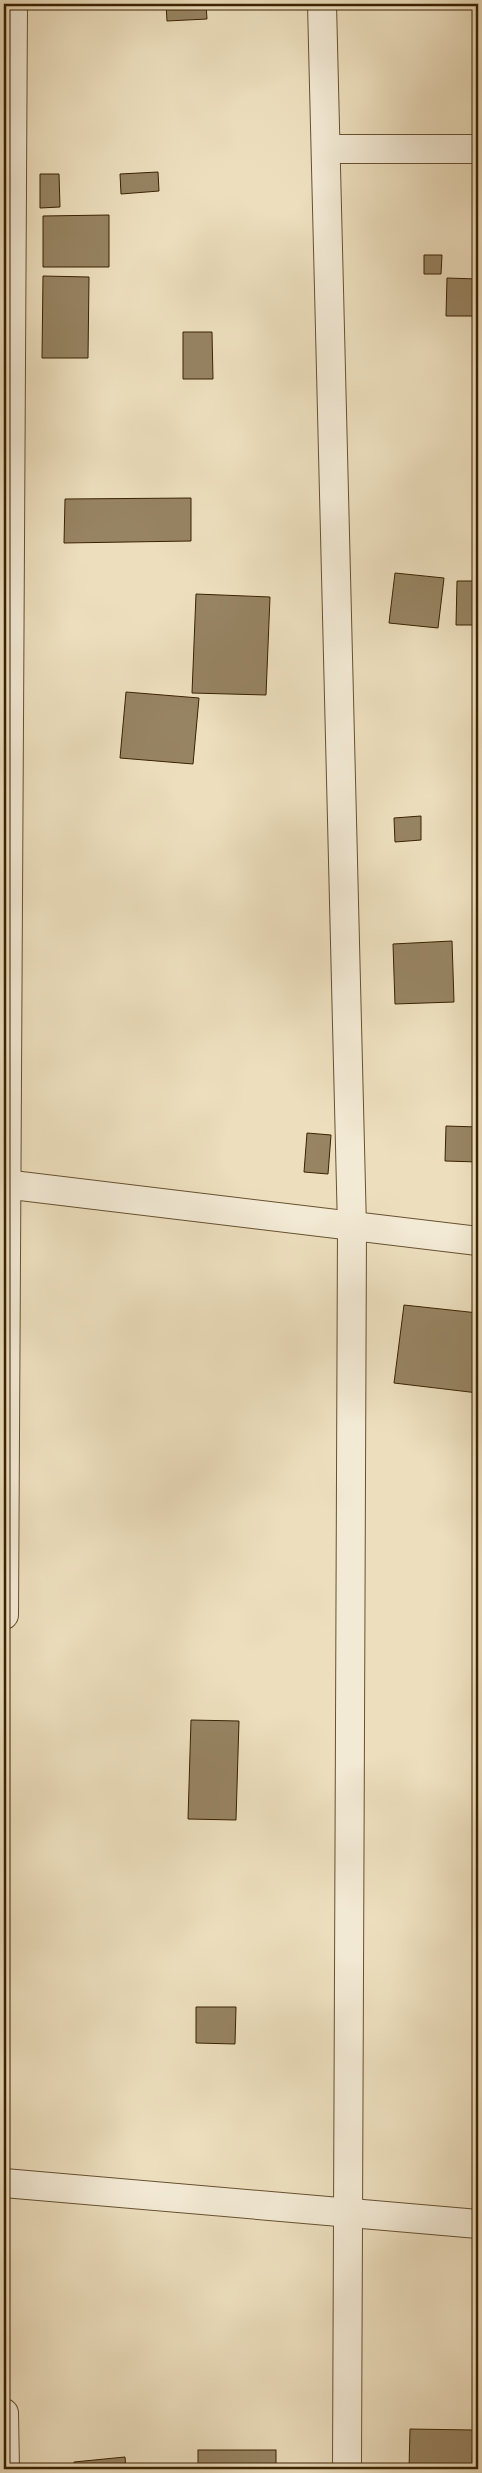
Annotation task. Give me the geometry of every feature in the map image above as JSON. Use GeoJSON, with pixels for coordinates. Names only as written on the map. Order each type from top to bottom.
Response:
{"type":"FeatureCollection","features":[{"type":"Feature","properties":{"kind":"street"},"geometry":{"type":"LineString","coordinates":[[4,1615],[14,4]]}},
{"type":"Feature","properties":{"kind":"street"},"geometry":{"type":"LineString","coordinates":[[322,4],[352,1228],[347,2469]]}},
{"type":"Feature","properties":{"kind":"street"},"geometry":{"type":"LineString","coordinates":[[326,149],[478,149]]}},
{"type":"Feature","properties":{"kind":"street"},"geometry":{"type":"LineString","coordinates":[[6,1184],[352,1228],[478,1241]]}},
{"type":"Feature","properties":{"kind":"street"},"geometry":{"type":"LineString","coordinates":[[4,2183],[478,2224]]}},
{"type":"Feature","properties":{"kind":"street"},"geometry":{"type":"LineString","coordinates":[[4,2413],[5,2469]]}},
{"type":"Feature","properties":{"kind":"building"},"geometry":{"type":"Polygon","coordinates":[[[166,4],[206,4],[207,19],[167,21],[166,4]]]}},
{"type":"Feature","properties":{"kind":"building"},"geometry":{"type":"Polygon","coordinates":[[[158,172],[159,191],[121,194],[120,174],[158,172]]]}},
{"type":"Feature","properties":{"kind":"building"},"geometry":{"type":"Polygon","coordinates":[[[40,174],[59,174],[60,207],[40,208],[40,174]]]}},
{"type":"Feature","properties":{"kind":"building"},"geometry":{"type":"Polygon","coordinates":[[[109,215],[109,267],[43,267],[43,216],[109,215]]]}},
{"type":"Feature","properties":{"kind":"building"},"geometry":{"type":"Polygon","coordinates":[[[424,255],[442,255],[441,274],[424,274],[424,255]]]}},
{"type":"Feature","properties":{"kind":"building"},"geometry":{"type":"Polygon","coordinates":[[[43,276],[89,277],[88,358],[42,358],[43,276]]]}},
{"type":"Feature","properties":{"kind":"building"},"geometry":{"type":"Polygon","coordinates":[[[447,278],[478,279],[478,316],[446,316],[447,278]]]}},
{"type":"Feature","properties":{"kind":"building"},"geometry":{"type":"Polygon","coordinates":[[[183,332],[212,332],[213,379],[183,379],[183,332]]]}},
{"type":"Feature","properties":{"kind":"building"},"geometry":{"type":"Polygon","coordinates":[[[473,496],[478,496],[478,543],[475,543],[473,496]]]}},
{"type":"Feature","properties":{"kind":"building"},"geometry":{"type":"Polygon","coordinates":[[[191,498],[191,541],[64,543],[65,499],[191,498]]]}},
{"type":"Feature","properties":{"kind":"building"},"geometry":{"type":"Polygon","coordinates":[[[395,573],[444,578],[438,628],[389,623],[395,573]]]}},
{"type":"Feature","properties":{"kind":"building"},"geometry":{"type":"Polygon","coordinates":[[[457,581],[478,581],[478,625],[456,625],[457,581]]]}},
{"type":"Feature","properties":{"kind":"building"},"geometry":{"type":"Polygon","coordinates":[[[196,594],[270,597],[266,695],[192,693],[196,594]]]}},
{"type":"Feature","properties":{"kind":"building"},"geometry":{"type":"Polygon","coordinates":[[[126,692],[199,698],[193,764],[120,758],[126,692]]]}},
{"type":"Feature","properties":{"kind":"building"},"geometry":{"type":"Polygon","coordinates":[[[476,772],[478,772],[478,825],[475,825],[476,772]]]}},
{"type":"Feature","properties":{"kind":"building"},"geometry":{"type":"Polygon","coordinates":[[[421,816],[421,840],[395,842],[394,818],[421,816]]]}},
{"type":"Feature","properties":{"kind":"building"},"geometry":{"type":"Polygon","coordinates":[[[452,941],[454,1002],[395,1004],[393,944],[452,941]]]}},
{"type":"Feature","properties":{"kind":"building"},"geometry":{"type":"Polygon","coordinates":[[[446,1126],[478,1127],[478,1162],[445,1161],[446,1126]]]}},
{"type":"Feature","properties":{"kind":"building"},"geometry":{"type":"Polygon","coordinates":[[[307,1133],[331,1135],[328,1174],[304,1172],[307,1133]]]}},
{"type":"Feature","properties":{"kind":"building"},"geometry":{"type":"Polygon","coordinates":[[[404,1305],[478,1313],[478,1393],[394,1383],[404,1305]]]}},
{"type":"Feature","properties":{"kind":"building"},"geometry":{"type":"Polygon","coordinates":[[[191,1720],[239,1721],[236,1820],[188,1819],[191,1720]]]}},
{"type":"Feature","properties":{"kind":"building"},"geometry":{"type":"Polygon","coordinates":[[[196,2007],[236,2007],[235,2044],[196,2043],[196,2007]]]}},
{"type":"Feature","properties":{"kind":"building"},"geometry":{"type":"Polygon","coordinates":[[[410,2429],[473,2430],[472,2469],[409,2469],[410,2429]]]}},
{"type":"Feature","properties":{"kind":"building"},"geometry":{"type":"Polygon","coordinates":[[[198,2450],[276,2450],[276,2469],[198,2469],[198,2450]]]}},
{"type":"Feature","properties":{"kind":"building"},"geometry":{"type":"Polygon","coordinates":[[[125,2457],[126,2469],[74,2469],[74,2462],[125,2457]]]}}]}
